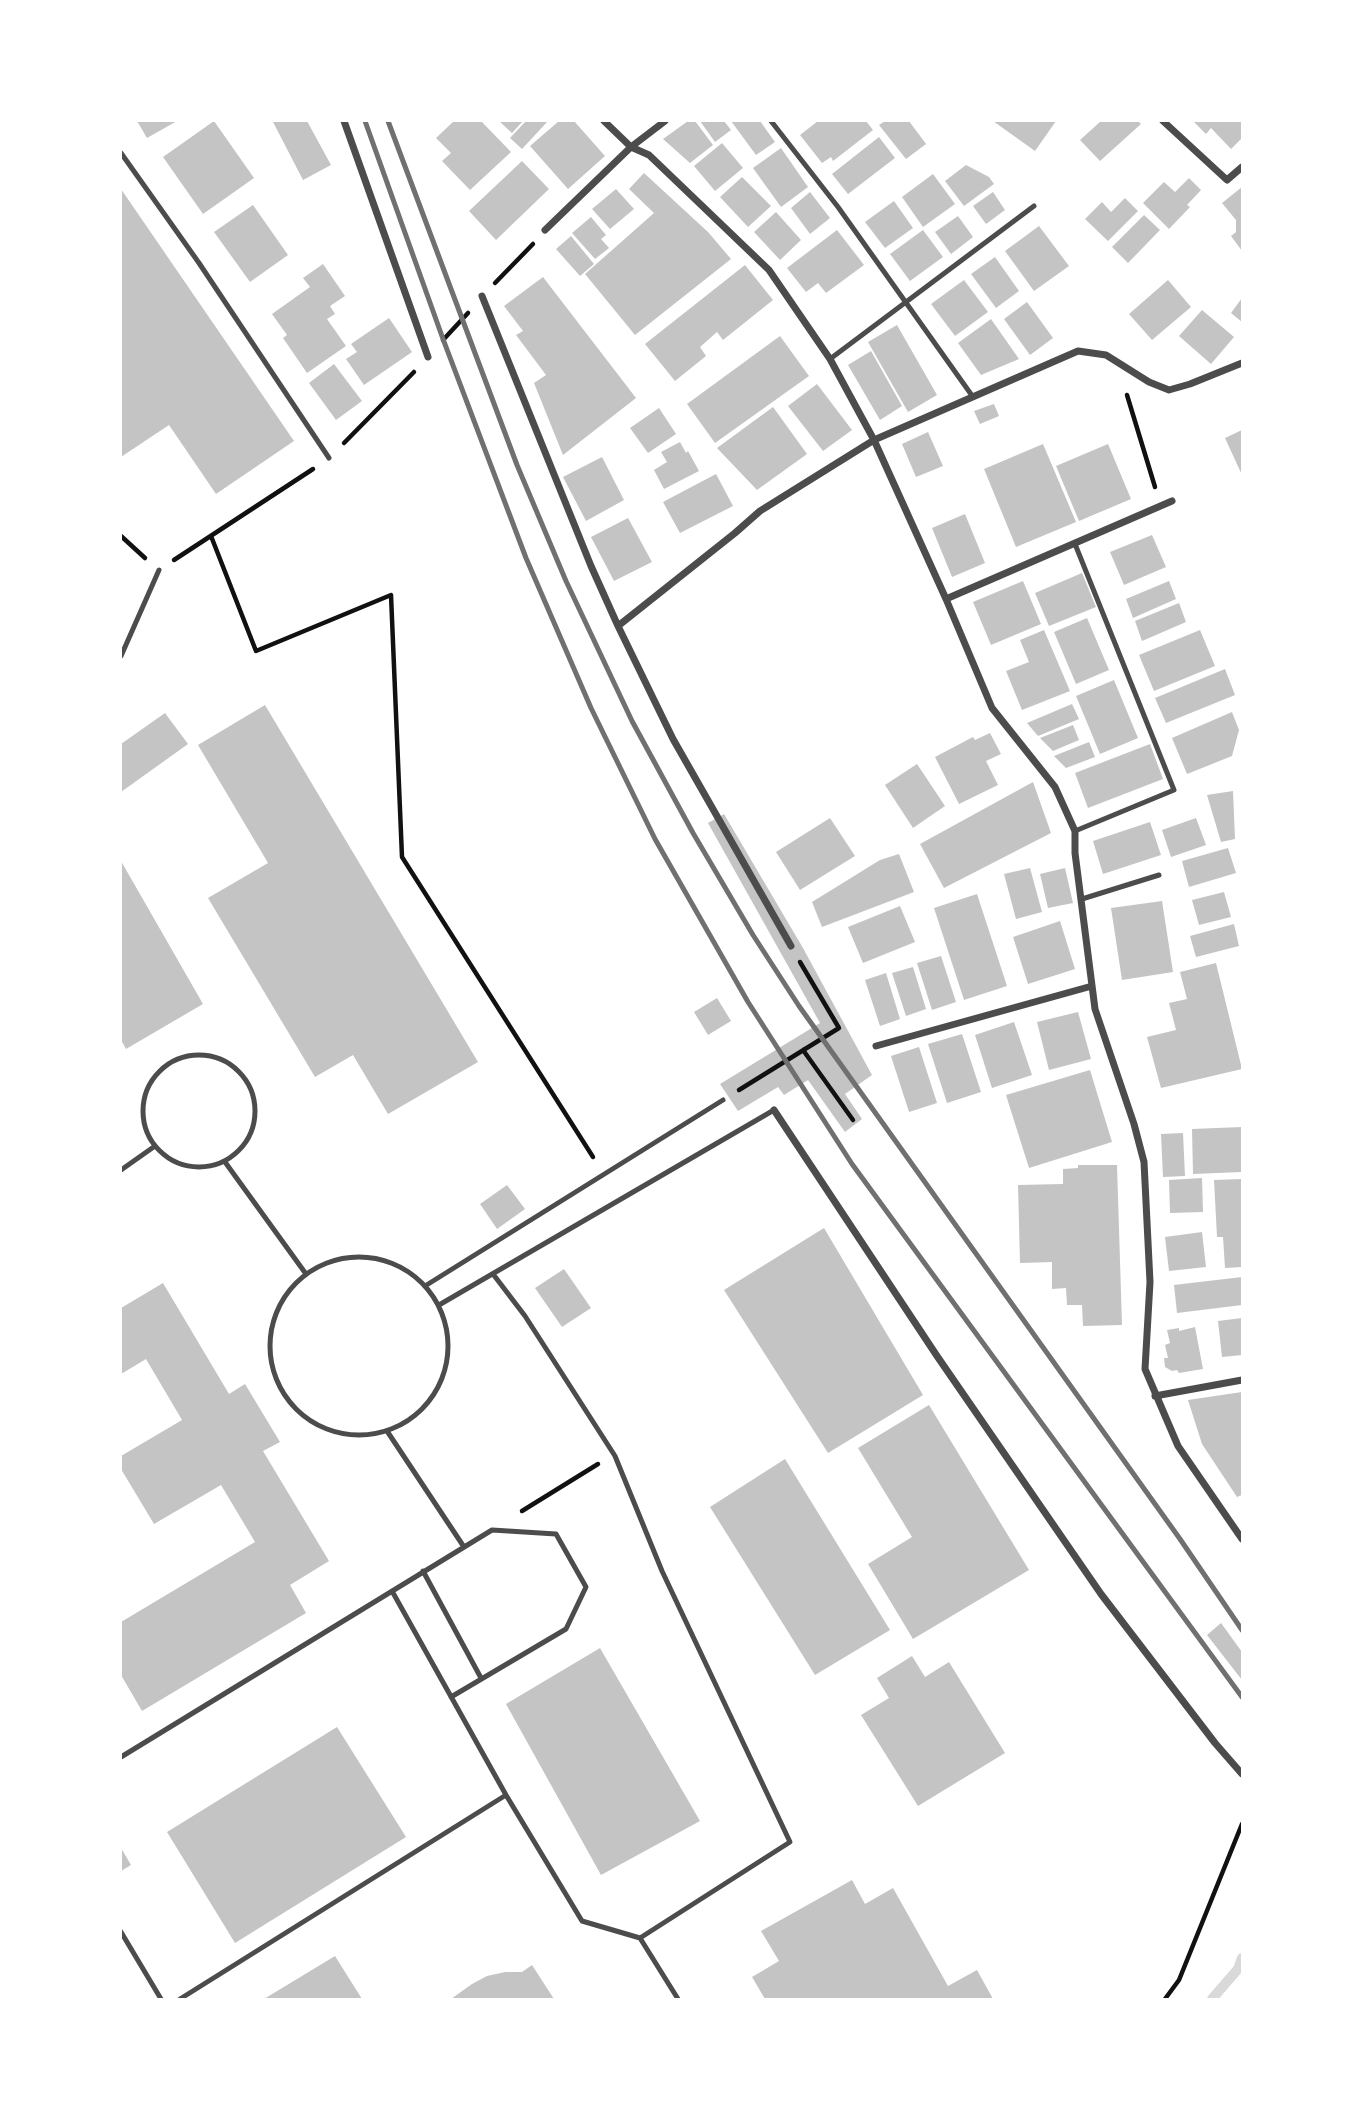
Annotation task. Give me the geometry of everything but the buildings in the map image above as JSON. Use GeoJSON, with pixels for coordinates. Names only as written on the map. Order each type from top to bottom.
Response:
{"type":"FeatureCollection","features":[{"type":"Feature","properties":{"kind":"street"},"geometry":{"type":"LineString","coordinates":[[344,121],[428,357]]}},
{"type":"Feature","properties":{"kind":"street"},"geometry":{"type":"LineString","coordinates":[[604,121],[631,146],[649,155],[769,270],[830,359],[874,440],[992,708],[1055,786],[1075,831],[1075,853],[1095,1009],[1134,1124],[1144,1163],[1150,1282],[1145,1369],[1178,1446],[1242,1539]]}},
{"type":"Feature","properties":{"kind":"street"},"geometry":{"type":"LineString","coordinates":[[545,230],[631,146],[666,121]]}},
{"type":"Feature","properties":{"kind":"street"},"geometry":{"type":"LineString","coordinates":[[1163,121],[1227,180],[1242,167]]}},
{"type":"Feature","properties":{"kind":"street"},"geometry":{"type":"LineString","coordinates":[[482,296],[618,626],[673,738],[791,946]]}},
{"type":"Feature","properties":{"kind":"street"},"geometry":{"type":"LineString","coordinates":[[618,626],[760,511],[874,440],[1078,351],[1106,355],[1149,382],[1169,390],[1242,363]]}},
{"type":"Feature","properties":{"kind":"street"},"geometry":{"type":"LineString","coordinates":[[946,599],[1172,501]]}},
{"type":"Feature","properties":{"kind":"street"},"geometry":{"type":"LineString","coordinates":[[876,1046],[1092,986]]}},
{"type":"Feature","properties":{"kind":"street"},"geometry":{"type":"LineString","coordinates":[[774,1110],[937,1356],[1101,1594],[1215,1743],[1242,1774]]}},
{"type":"Feature","properties":{"kind":"street"},"geometry":{"type":"LineString","coordinates":[[1155,1396],[1242,1380]]}},
{"type":"Feature","properties":{"kind":"lane"},"geometry":{"type":"LineString","coordinates":[[771,121],[838,207],[973,397]]}},
{"type":"Feature","properties":{"kind":"lane"},"geometry":{"type":"LineString","coordinates":[[121,153],[199,263],[329,458]]}},
{"type":"Feature","properties":{"kind":"lane"},"geometry":{"type":"LineString","coordinates":[[830,359],[1034,206]]}},
{"type":"Feature","properties":{"kind":"lane"},"geometry":{"type":"LineString","coordinates":[[1075,544],[1174,790],[1075,831]]}},
{"type":"Feature","properties":{"kind":"lane"},"geometry":{"type":"LineString","coordinates":[[121,656],[159,570]]}},
{"type":"Feature","properties":{"kind":"lane"},"geometry":{"type":"LineString","coordinates":[[1082,899],[1159,875]]}},
{"type":"Feature","properties":{"kind":"lane"},"geometry":{"type":"LineString","coordinates":[[202,1055],[221,1059],[237,1069],[249,1084],[255,1102],[255,1121],[249,1139],[237,1154],[225,1162],[211,1167],[182,1165],[168,1159],[147,1133],[143,1114],[145,1096],[153,1078],[166,1065],[183,1057],[202,1055]]}},
{"type":"Feature","properties":{"kind":"lane"},"geometry":{"type":"LineString","coordinates":[[425,1286],[723,1100]]}},
{"type":"Feature","properties":{"kind":"lane"},"geometry":{"type":"LineString","coordinates":[[439,1305],[774,1110]]}},
{"type":"Feature","properties":{"kind":"lane"},"geometry":{"type":"LineString","coordinates":[[121,1170],[155,1146]]}},
{"type":"Feature","properties":{"kind":"lane"},"geometry":{"type":"LineString","coordinates":[[225,1162],[306,1274]]}},
{"type":"Feature","properties":{"kind":"lane"},"geometry":{"type":"LineString","coordinates":[[351,1256],[390,1262],[418,1278],[425,1286],[439,1305],[447,1334],[448,1359],[438,1388],[415,1416],[387,1431],[361,1436],[322,1427],[298,1412],[280,1388],[272,1367],[270,1336],[279,1306],[290,1288],[306,1274],[331,1261],[351,1256]]}},
{"type":"Feature","properties":{"kind":"lane"},"geometry":{"type":"LineString","coordinates":[[493,1274],[525,1316],[615,1456],[662,1571],[790,1842],[640,1938]]}},
{"type":"Feature","properties":{"kind":"lane"},"geometry":{"type":"LineString","coordinates":[[387,1431],[464,1547]]}},
{"type":"Feature","properties":{"kind":"lane"},"geometry":{"type":"LineString","coordinates":[[121,1757],[492,1530],[556,1534],[586,1587],[566,1629],[451,1697]]}},
{"type":"Feature","properties":{"kind":"lane"},"geometry":{"type":"LineString","coordinates":[[423,1572],[481,1678]]}},
{"type":"Feature","properties":{"kind":"lane"},"geometry":{"type":"LineString","coordinates":[[392,1591],[506,1795],[582,1921],[640,1938],[678,1999]]}},
{"type":"Feature","properties":{"kind":"lane"},"geometry":{"type":"LineString","coordinates":[[180,1999],[506,1795]]}},
{"type":"Feature","properties":{"kind":"lane"},"geometry":{"type":"LineString","coordinates":[[121,1932],[161,1999]]}},
{"type":"Feature","properties":{"kind":"path"},"geometry":{"type":"LineString","coordinates":[[121,536],[159,570],[329,458],[428,357],[545,230]]}},
{"type":"Feature","properties":{"kind":"path"},"geometry":{"type":"LineString","coordinates":[[1126,393],[1161,506]]}},
{"type":"Feature","properties":{"kind":"path"},"geometry":{"type":"LineString","coordinates":[[211,536],[256,651],[391,595],[402,857],[604,1174]]}},
{"type":"Feature","properties":{"kind":"path"},"geometry":{"type":"LineString","coordinates":[[723,1100],[839,1028],[791,946]]}},
{"type":"Feature","properties":{"kind":"path"},"geometry":{"type":"LineString","coordinates":[[803,1050],[853,1120]]}},
{"type":"Feature","properties":{"kind":"path"},"geometry":{"type":"LineString","coordinates":[[492,1530],[595,1465],[615,1456]]}},
{"type":"Feature","properties":{"kind":"path"},"geometry":{"type":"LineString","coordinates":[[1165,1999],[1179,1980],[1242,1825]]}},
{"type":"Feature","properties":{"kind":"waterway"},"geometry":{"type":"LineString","coordinates":[[1212,1999],[1238,1969],[1242,1958]]}},
{"type":"Feature","properties":{"kind":"railway"},"geometry":{"type":"LineString","coordinates":[[365,121],[443,339],[526,558],[591,708],[655,839],[748,1002],[852,1164],[1242,1697]]}},
{"type":"Feature","properties":{"kind":"railway"},"geometry":{"type":"LineString","coordinates":[[388,121],[517,465],[566,581],[632,721],[693,833],[753,935],[799,1006],[1180,1539],[1242,1630]]}}]}
